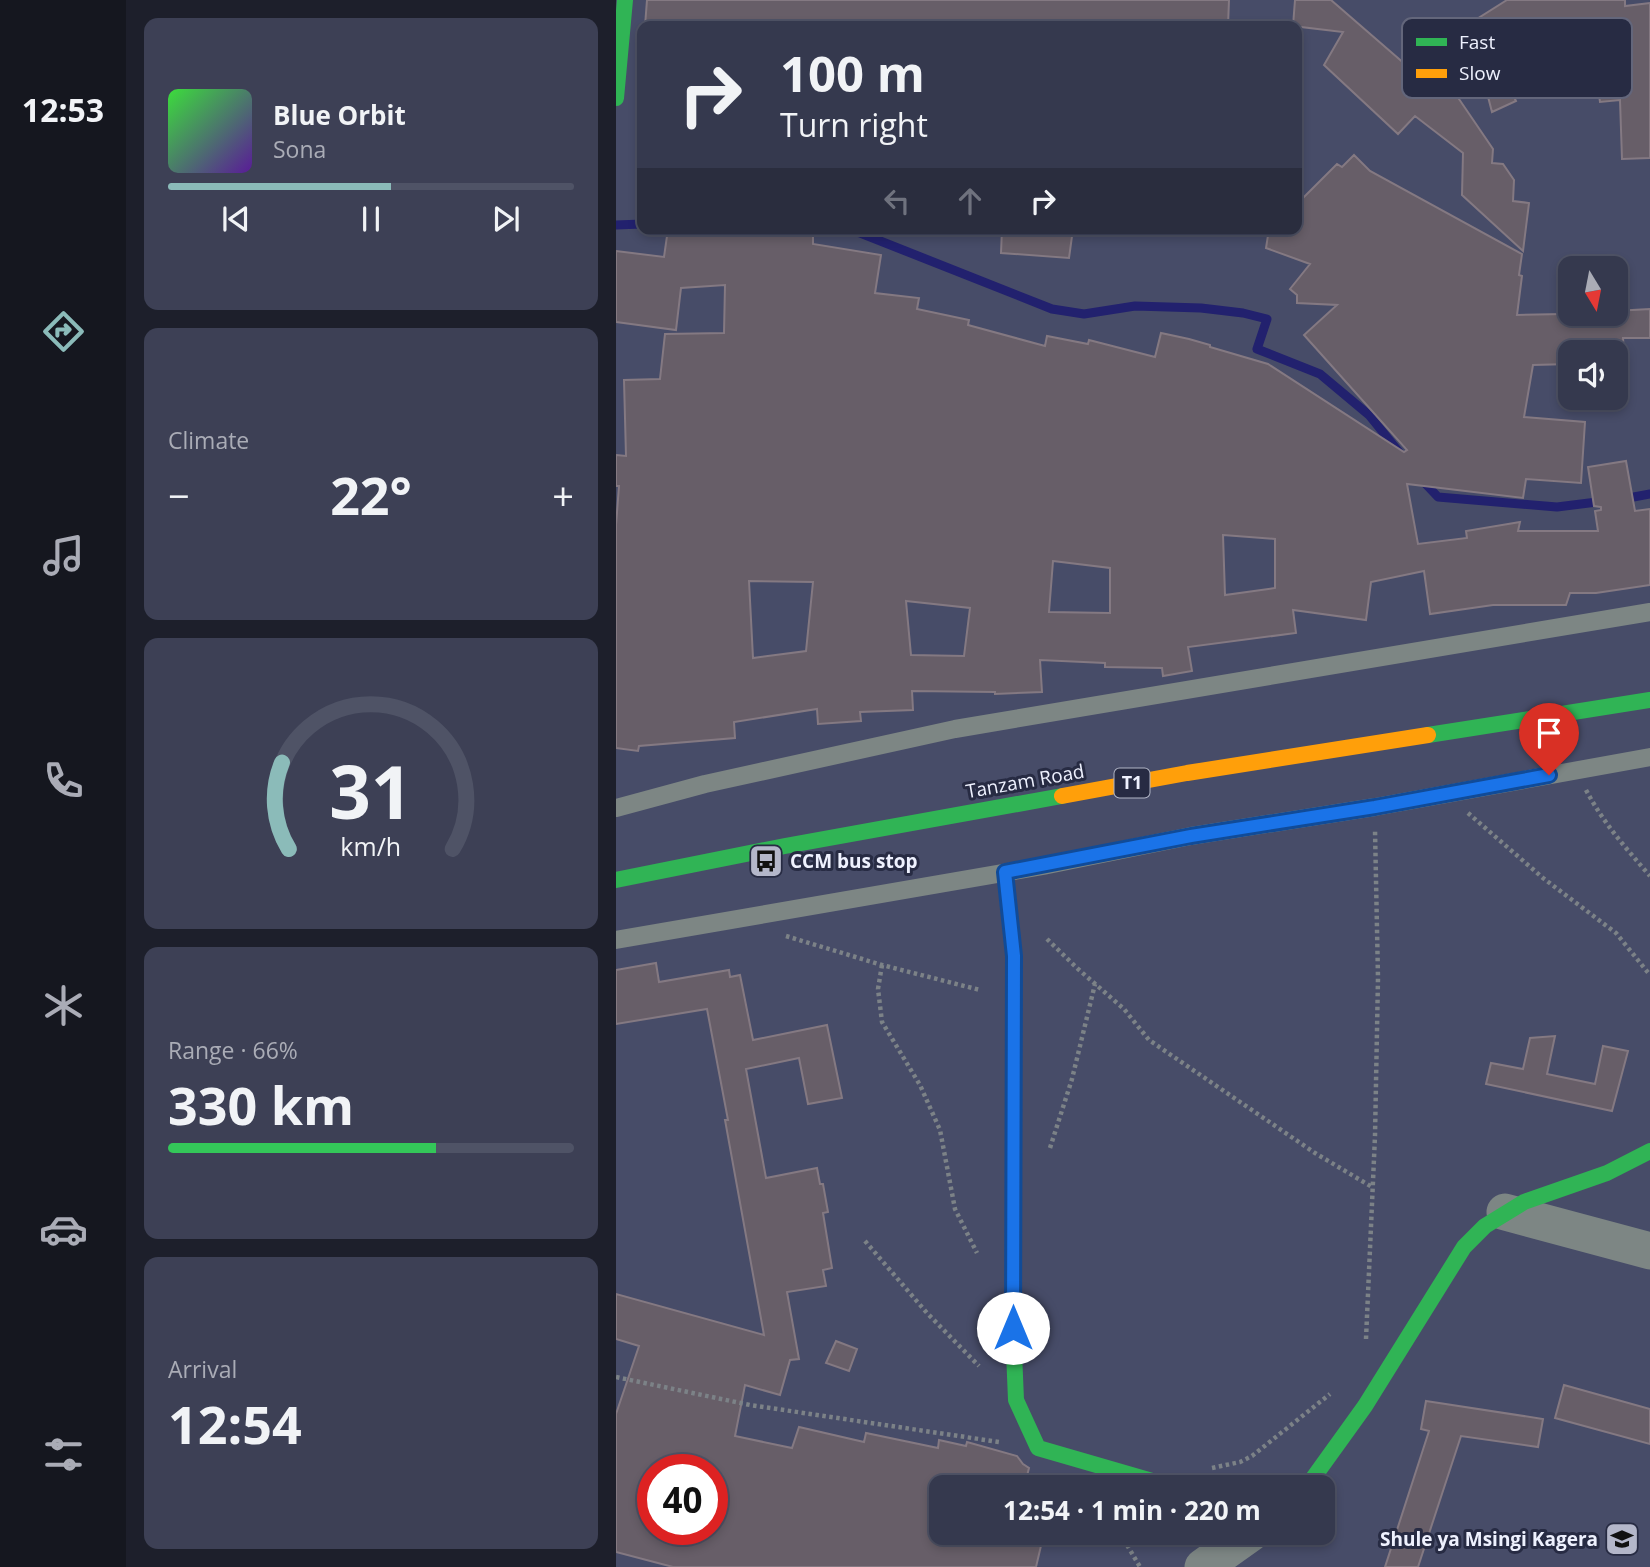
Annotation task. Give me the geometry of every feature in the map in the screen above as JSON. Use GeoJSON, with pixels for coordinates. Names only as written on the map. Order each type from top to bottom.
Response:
{"type":"FeatureCollection","features":[{"type":"Feature","properties":{"kind":"main road"},"geometry":{"type":"LineString","coordinates":[[616,98],[625,0]]}},
{"type":"Feature","properties":{"kind":"main road","name":"Tanzam Road"},"geometry":{"type":"LineString","coordinates":[[616,880],[785,846],[1187,773],[1650,700]]}},
{"type":"Feature","properties":{"kind":"main road"},"geometry":{"type":"LineString","coordinates":[[1005,872],[1014,956],[1013,1304],[1016,1400],[1038,1448],[1134,1475]]}},
{"type":"Feature","properties":{"kind":"main road"},"geometry":{"type":"LineString","coordinates":[[1316,1475],[1365,1406],[1464,1247],[1485,1226],[1524,1202],[1607,1173],[1650,1151]]}},
{"type":"Feature","properties":{"kind":"street"},"geometry":{"type":"LineString","coordinates":[[1505,1212],[1650,1251]]}},
{"type":"Feature","properties":{"kind":"street"},"geometry":{"type":"LineString","coordinates":[[1203,1567],[1234,1545]]}},
{"type":"Feature","properties":{"kind":"lane"},"geometry":{"type":"LineString","coordinates":[[616,808],[730,778],[955,729],[1174,690],[1650,612]]}},
{"type":"Feature","properties":{"kind":"lane"},"geometry":{"type":"LineString","coordinates":[[616,940],[1005,872],[1191,836],[1375,807],[1650,757]]}},
{"type":"Feature","properties":{"kind":"path"},"geometry":{"type":"LineString","coordinates":[[1575,770],[1606,825],[1650,876]]}},
{"type":"Feature","properties":{"kind":"path"},"geometry":{"type":"LineString","coordinates":[[1444,794],[1543,878],[1616,933],[1650,975]]}},
{"type":"Feature","properties":{"kind":"path"},"geometry":{"type":"LineString","coordinates":[[1367,1350],[1378,978],[1375,807]]}},
{"type":"Feature","properties":{"kind":"path"},"geometry":{"type":"LineString","coordinates":[[1009,894],[1054,947],[1130,1015],[1149,1040],[1315,1153],[1373,1187]]}},
{"type":"Feature","properties":{"kind":"path"},"geometry":{"type":"LineString","coordinates":[[781,935],[1014,1000]]}},
{"type":"Feature","properties":{"kind":"path"},"geometry":{"type":"LineString","coordinates":[[882,965],[878,989],[882,1022],[920,1085],[940,1130],[956,1209],[978,1255]]}},
{"type":"Feature","properties":{"kind":"path"},"geometry":{"type":"LineString","coordinates":[[1048,1153],[1073,1079],[1095,984]]}},
{"type":"Feature","properties":{"kind":"path"},"geometry":{"type":"LineString","coordinates":[[865,1241],[954,1342],[1016,1400]]}},
{"type":"Feature","properties":{"kind":"path"},"geometry":{"type":"LineString","coordinates":[[616,1377],[750,1405],[1038,1448]]}},
{"type":"Feature","properties":{"kind":"path"},"geometry":{"type":"LineString","coordinates":[[1200,1470],[1240,1462],[1252,1456],[1319,1400],[1338,1389]]}},
{"type":"Feature","properties":{"kind":"path"},"geometry":{"type":"LineString","coordinates":[[1127,1545],[1140,1567]]}},
{"type":"Feature","properties":{"kind":"building"},"geometry":{"type":"Polygon","coordinates":[[[647,0],[1229,0],[1228,21],[645,21],[647,0]]]}},
{"type":"Feature","properties":{"kind":"building"},"geometry":{"type":"Polygon","coordinates":[[[1295,0],[1331,0],[1402,62],[1402,98],[1458,98],[1493,149],[1492,163],[1503,164],[1514,180],[1513,201],[1529,203],[1523,251],[1462,195],[1463,153],[1415,116],[1398,134],[1324,65],[1343,32],[1302,27],[1302,21],[1293,21],[1295,0]]]}},
{"type":"Feature","properties":{"kind":"building"},"geometry":{"type":"Polygon","coordinates":[[[1507,0],[1625,0],[1625,6],[1650,3],[1650,158],[1622,159],[1620,100],[1600,102],[1599,98],[1632,98],[1632,18],[1478,18],[1507,0]]]}},
{"type":"Feature","properties":{"kind":"building"},"geometry":{"type":"Polygon","coordinates":[[[1488,98],[1515,98],[1516,101],[1492,112],[1488,98]]]}},
{"type":"Feature","properties":{"kind":"building"},"geometry":{"type":"Polygon","coordinates":[[[1354,155],[1370,171],[1522,254],[1517,315],[1558,314],[1558,326],[1628,326],[1628,310],[1650,309],[1650,338],[1558,340],[1558,364],[1533,365],[1524,417],[1585,422],[1581,483],[1526,479],[1523,498],[1407,484],[1418,544],[1467,538],[1466,531],[1520,522],[1518,531],[1598,531],[1595,511],[1601,510],[1601,507],[1594,506],[1588,467],[1626,461],[1635,511],[1650,509],[1650,585],[1596,593],[1570,593],[1566,605],[1493,605],[1430,614],[1424,571],[1371,582],[1366,620],[1293,610],[1296,633],[1188,647],[1192,671],[1163,676],[1162,668],[1105,667],[1105,663],[1040,660],[1042,692],[995,694],[912,691],[913,710],[860,712],[861,721],[818,724],[817,709],[734,722],[735,738],[639,746],[638,751],[616,748],[616,525],[619,486],[616,486],[616,455],[626,456],[624,380],[660,379],[665,334],[724,333],[725,285],[681,288],[676,330],[616,322],[616,251],[664,257],[667,235],[813,235],[813,244],[881,255],[875,293],[919,298],[917,309],[969,320],[968,325],[1045,346],[1047,336],[1088,344],[1089,340],[1155,357],[1161,333],[1210,345],[1268,364],[1404,452],[1407,450],[1304,335],[1337,305],[1297,303],[1297,295],[1290,289],[1310,264],[1266,248],[1268,235],[1302,235],[1302,199],[1337,164],[1342,167],[1354,155]],[[1223,535],[1225,595],[1275,588],[1275,539],[1223,535]],[[1053,561],[1049,612],[1110,613],[1110,568],[1053,561]],[[749,581],[753,658],[806,651],[813,582],[749,581]],[[906,601],[911,655],[964,656],[970,608],[906,601]]]}},
{"type":"Feature","properties":{"kind":"building"},"geometry":{"type":"Polygon","coordinates":[[[1002,235],[1072,235],[1069,258],[1001,253],[1002,235]]]}},
{"type":"Feature","properties":{"kind":"building"},"geometry":{"type":"Polygon","coordinates":[[[656,963],[659,982],[729,970],[730,977],[740,975],[753,1040],[827,1025],[842,1098],[808,1104],[799,1058],[746,1069],[766,1178],[817,1168],[828,1212],[823,1213],[832,1268],[823,1270],[826,1286],[787,1292],[799,1359],[790,1360],[780,1395],[745,1385],[735,1436],[792,1448],[799,1427],[864,1442],[866,1433],[938,1448],[939,1440],[966,1446],[967,1442],[1017,1456],[1029,1468],[1027,1475],[929,1475],[929,1545],[1041,1545],[1036,1567],[673,1567],[616,1552],[616,1414],[639,1346],[616,1339],[616,1294],[764,1335],[707,1009],[616,1024],[616,970],[656,963]]]}},
{"type":"Feature","properties":{"kind":"building"},"geometry":{"type":"Polygon","coordinates":[[[1555,1036],[1547,1074],[1595,1084],[1603,1046],[1628,1051],[1612,1111],[1486,1084],[1491,1063],[1523,1069],[1530,1038],[1555,1036]]]}},
{"type":"Feature","properties":{"kind":"building"},"geometry":{"type":"Polygon","coordinates":[[[836,1341],[857,1349],[849,1371],[826,1363],[836,1341]]]}},
{"type":"Feature","properties":{"kind":"building"},"geometry":{"type":"Polygon","coordinates":[[[1564,1385],[1650,1409],[1650,1444],[1555,1418],[1564,1385]]]}},
{"type":"Feature","properties":{"kind":"building"},"geometry":{"type":"Polygon","coordinates":[[[1426,1401],[1543,1419],[1538,1447],[1461,1436],[1418,1567],[1385,1567],[1429,1431],[1421,1429],[1426,1401]]]}},
{"type":"Feature","properties":{"kind":"waterway"},"geometry":{"type":"LineString","coordinates":[[616,225],[637,224]]}},
{"type":"Feature","properties":{"kind":"waterway"},"geometry":{"type":"LineString","coordinates":[[865,235],[1052,309],[1084,314],[1135,306],[1201,308],[1267,319],[1257,349],[1320,374],[1369,415],[1399,452]]}},
{"type":"Feature","properties":{"kind":"waterway"},"geometry":{"type":"LineString","coordinates":[[1421,479],[1438,497],[1557,507],[1605,501]]}},
{"type":"Feature","properties":{"kind":"waterway"},"geometry":{"type":"LineString","coordinates":[[1623,499],[1650,494]]}},
{"type":"Feature","properties":{"kind":"traffic: fast"},"geometry":{"type":"LineString","coordinates":[[616,98],[625,0]]}},
{"type":"Feature","properties":{"kind":"traffic: fast"},"geometry":{"type":"LineString","coordinates":[[1428,735],[1650,700]]}},
{"type":"Feature","properties":{"kind":"traffic: fast"},"geometry":{"type":"LineString","coordinates":[[616,880],[785,846],[1062,796]]}},
{"type":"Feature","properties":{"kind":"traffic: fast"},"geometry":{"type":"LineString","coordinates":[[1014,1130],[1013,1328],[1016,1400],[1038,1448],[1131,1475]]}},
{"type":"Feature","properties":{"kind":"traffic: fast"},"geometry":{"type":"LineString","coordinates":[[1315,1475],[1365,1406],[1464,1247],[1485,1226],[1524,1202],[1607,1173],[1650,1151]]}},
{"type":"Feature","properties":{"kind":"traffic: slow"},"geometry":{"type":"LineString","coordinates":[[1062,796],[1187,773],[1428,735]]}},
{"type":"Feature","properties":{"kind":"traffic: slow"},"geometry":{"type":"LineString","coordinates":[[1005,872],[1014,956],[1014,1130]]}},
{"type":"Feature","properties":{"kind":"place","name":"CCM bus stop"},"geometry":{"type":"Point","coordinates":[766,861]}},
{"type":"Feature","properties":{"kind":"place","name":"Shule ya Msingi Kagera"},"geometry":{"type":"Point","coordinates":[1622,1539]}},
{"type":"Feature","properties":{"kind":"route"},"geometry":{"type":"LineString","coordinates":[[1013,1328],[1014,956],[1005,872],[1191,836],[1375,807],[1549,775]]}}]}
